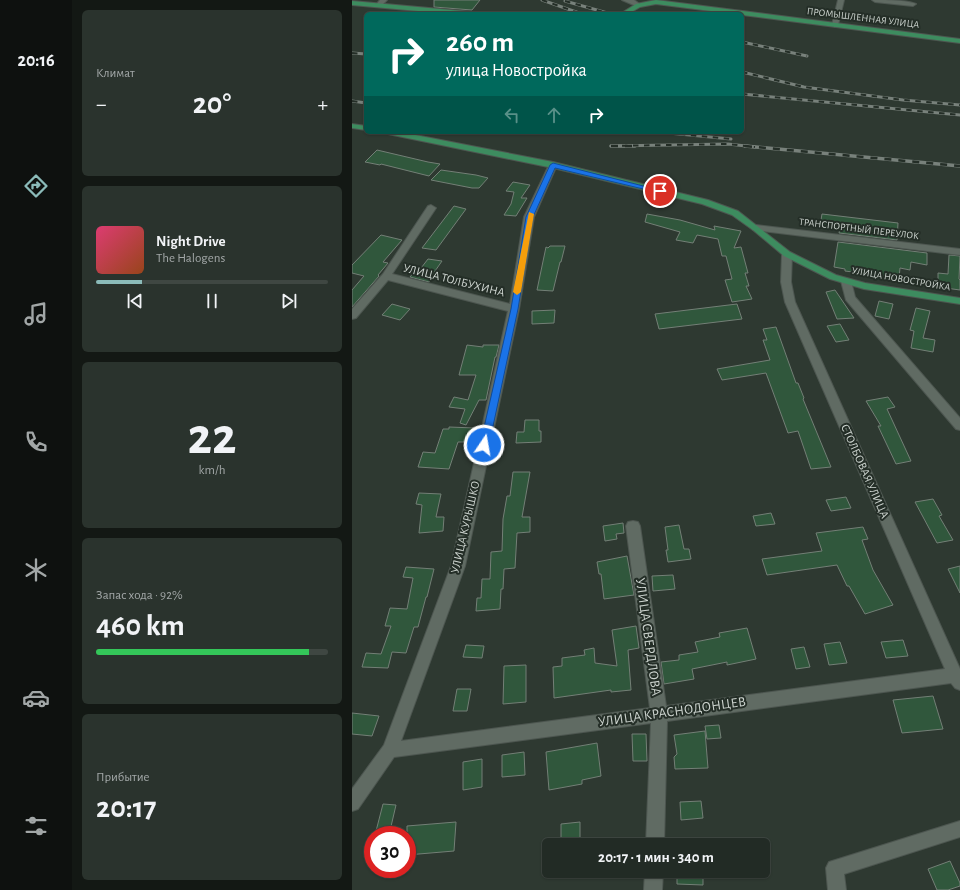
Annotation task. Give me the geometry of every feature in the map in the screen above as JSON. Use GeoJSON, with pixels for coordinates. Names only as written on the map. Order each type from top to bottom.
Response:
{"type":"FeatureCollection","features":[{"type":"Feature","properties":{"kind":"main road","name":"ПРОМЫШЛЕННАЯ УЛИЦА"},"geometry":{"type":"LineString","coordinates":[[626,12],[638,5],[656,2],[732,12]]}},
{"type":"Feature","properties":{"kind":"main road"},"geometry":{"type":"LineString","coordinates":[[352,3],[449,12]]}},
{"type":"Feature","properties":{"kind":"main road","name":"ПРОМЫШЛЕННАЯ УЛИЦА"},"geometry":{"type":"LineString","coordinates":[[744,14],[960,41]]}},
{"type":"Feature","properties":{"kind":"main road"},"geometry":{"type":"LineString","coordinates":[[352,126],[364,128]]}},
{"type":"Feature","properties":{"kind":"main road","name":"УЛИЦА НОВОСТРОЙКА"},"geometry":{"type":"LineString","coordinates":[[398,134],[553,165],[705,202],[735,213],[756,228],[787,254],[833,277],[864,286],[960,301]]}},
{"type":"Feature","properties":{"kind":"street"},"geometry":{"type":"LineString","coordinates":[[378,6],[384,0]]}},
{"type":"Feature","properties":{"kind":"street"},"geometry":{"type":"LineString","coordinates":[[624,0],[631,1],[638,5]]}},
{"type":"Feature","properties":{"kind":"street"},"geometry":{"type":"LineString","coordinates":[[835,25],[841,0]]}},
{"type":"Feature","properties":{"kind":"street"},"geometry":{"type":"LineString","coordinates":[[875,0],[913,4]]}},
{"type":"Feature","properties":{"kind":"street","name":"УЛИЦА КУРЫШКО"},"geometry":{"type":"LineString","coordinates":[[352,803],[390,750],[458,566],[514,309],[529,217],[553,165]]}},
{"type":"Feature","properties":{"kind":"street","name":"УЛИЦА ТОЛБУХИНА"},"geometry":{"type":"LineString","coordinates":[[352,316],[386,276],[431,208]]}},
{"type":"Feature","properties":{"kind":"street","name":"ТРАНСПОРТНЫЙ ПЕРЕУЛОК"},"geometry":{"type":"LineString","coordinates":[[756,228],[960,252]]}},
{"type":"Feature","properties":{"kind":"street","name":"СТОЛБОВАЯ УЛИЦА"},"geometry":{"type":"LineString","coordinates":[[787,254],[786,282],[790,302],[957,679]]}},
{"type":"Feature","properties":{"kind":"street","name":"УЛИЦА ТОЛБУХИНА"},"geometry":{"type":"LineString","coordinates":[[386,276],[514,309]]}},
{"type":"Feature","properties":{"kind":"street"},"geometry":{"type":"LineString","coordinates":[[846,281],[850,298],[960,426]]}},
{"type":"Feature","properties":{"kind":"street","name":"УЛИЦА СВЕРДЛОВА"},"geometry":{"type":"LineString","coordinates":[[633,526],[659,714],[655,838]]}},
{"type":"Feature","properties":{"kind":"street","name":"УЛИЦА КРАСНОДОНЦЕВ"},"geometry":{"type":"LineString","coordinates":[[390,750],[659,714],[957,679]]}},
{"type":"Feature","properties":{"kind":"street"},"geometry":{"type":"LineString","coordinates":[[837,890],[835,868],[960,829]]}},
{"type":"Feature","properties":{"kind":"street"},"geometry":{"type":"LineString","coordinates":[[653,890],[654,878]]}},
{"type":"Feature","properties":{"kind":"building"},"geometry":{"type":"Polygon","coordinates":[[[434,0],[480,0],[472,10],[434,7],[434,0]]]}},
{"type":"Feature","properties":{"kind":"building"},"geometry":{"type":"Polygon","coordinates":[[[377,150],[440,164],[429,176],[381,164],[365,162],[377,150]]]}},
{"type":"Feature","properties":{"kind":"building"},"geometry":{"type":"Polygon","coordinates":[[[441,170],[488,178],[479,188],[431,180],[441,170]]]}},
{"type":"Feature","properties":{"kind":"building"},"geometry":{"type":"Polygon","coordinates":[[[513,182],[530,185],[521,198],[527,198],[516,216],[504,215],[511,204],[514,192],[506,191],[513,182]]]}},
{"type":"Feature","properties":{"kind":"building"},"geometry":{"type":"Polygon","coordinates":[[[454,206],[466,209],[436,250],[422,248],[454,206]]]}},
{"type":"Feature","properties":{"kind":"building"},"geometry":{"type":"Polygon","coordinates":[[[647,214],[680,220],[715,230],[714,226],[741,231],[734,248],[741,247],[748,273],[745,273],[749,286],[746,286],[752,299],[732,302],[725,280],[732,279],[726,256],[722,256],[718,239],[697,235],[693,243],[676,240],[680,232],[645,222],[647,214]]]}},
{"type":"Feature","properties":{"kind":"building"},"geometry":{"type":"Polygon","coordinates":[[[822,214],[898,223],[897,240],[839,233],[840,229],[820,226],[822,214]]]}},
{"type":"Feature","properties":{"kind":"building"},"geometry":{"type":"Polygon","coordinates":[[[381,235],[402,240],[383,262],[388,263],[378,275],[379,276],[352,307],[352,290],[364,276],[352,273],[352,265],[381,235]]]}},
{"type":"Feature","properties":{"kind":"building"},"geometry":{"type":"Polygon","coordinates":[[[838,242],[927,253],[927,265],[911,262],[910,270],[900,268],[899,278],[845,271],[845,269],[834,267],[838,242]]]}},
{"type":"Feature","properties":{"kind":"building"},"geometry":{"type":"Polygon","coordinates":[[[550,246],[565,246],[553,291],[537,290],[546,247],[548,248],[550,246]]]}},
{"type":"Feature","properties":{"kind":"building"},"geometry":{"type":"Polygon","coordinates":[[[949,255],[960,256],[960,290],[938,287],[938,273],[948,274],[949,255]]]}},
{"type":"Feature","properties":{"kind":"building"},"geometry":{"type":"Polygon","coordinates":[[[428,259],[442,261],[433,274],[435,275],[429,282],[410,277],[415,271],[418,272],[428,259]]]}},
{"type":"Feature","properties":{"kind":"building"},"geometry":{"type":"Polygon","coordinates":[[[835,290],[854,318],[837,319],[826,292],[835,290]]]}},
{"type":"Feature","properties":{"kind":"building"},"geometry":{"type":"Polygon","coordinates":[[[879,301],[893,304],[889,319],[875,316],[879,301]]]}},
{"type":"Feature","properties":{"kind":"building"},"geometry":{"type":"Polygon","coordinates":[[[392,304],[410,309],[400,320],[382,315],[392,304]]]}},
{"type":"Feature","properties":{"kind":"building"},"geometry":{"type":"Polygon","coordinates":[[[737,304],[742,319],[659,329],[655,314],[737,304]]]}},
{"type":"Feature","properties":{"kind":"building"},"geometry":{"type":"Polygon","coordinates":[[[916,308],[930,311],[923,338],[935,340],[933,352],[911,348],[914,331],[910,330],[916,308]]]}},
{"type":"Feature","properties":{"kind":"building"},"geometry":{"type":"Polygon","coordinates":[[[555,310],[554,323],[532,324],[532,311],[555,310]]]}},
{"type":"Feature","properties":{"kind":"building"},"geometry":{"type":"Polygon","coordinates":[[[840,324],[849,340],[836,342],[827,326],[840,324]]]}},
{"type":"Feature","properties":{"kind":"building"},"geometry":{"type":"Polygon","coordinates":[[[776,327],[796,383],[798,383],[831,467],[811,469],[798,431],[788,433],[766,373],[722,380],[717,369],[770,360],[763,340],[767,340],[763,329],[776,327]]]}},
{"type":"Feature","properties":{"kind":"building"},"geometry":{"type":"Polygon","coordinates":[[[467,345],[483,347],[483,345],[499,345],[486,400],[479,400],[466,425],[460,423],[465,409],[449,407],[454,397],[468,400],[476,375],[459,375],[467,345]]]}},
{"type":"Feature","properties":{"kind":"building"},"geometry":{"type":"Polygon","coordinates":[[[888,397],[895,407],[887,409],[911,461],[896,464],[878,426],[881,426],[866,401],[888,397]]]}},
{"type":"Feature","properties":{"kind":"building"},"geometry":{"type":"Polygon","coordinates":[[[525,420],[539,420],[541,442],[516,443],[517,432],[524,432],[525,420]]]}},
{"type":"Feature","properties":{"kind":"building"},"geometry":{"type":"Polygon","coordinates":[[[449,427],[475,428],[471,442],[458,442],[449,469],[418,467],[423,452],[435,453],[443,429],[449,429],[449,427]]]}},
{"type":"Feature","properties":{"kind":"building"},"geometry":{"type":"Polygon","coordinates":[[[513,472],[530,472],[522,517],[530,517],[530,532],[517,533],[515,568],[504,569],[500,609],[476,611],[477,598],[481,598],[482,579],[490,579],[491,552],[502,551],[503,519],[507,496],[510,496],[513,472]]]}},
{"type":"Feature","properties":{"kind":"building"},"geometry":{"type":"Polygon","coordinates":[[[419,493],[441,494],[436,517],[444,517],[443,531],[419,533],[422,505],[416,504],[419,493]]]}},
{"type":"Feature","properties":{"kind":"building"},"geometry":{"type":"Polygon","coordinates":[[[846,497],[851,508],[831,511],[826,500],[846,497]]]}},
{"type":"Feature","properties":{"kind":"building"},"geometry":{"type":"Polygon","coordinates":[[[933,499],[942,515],[939,516],[953,540],[937,543],[915,502],[933,499]]]}},
{"type":"Feature","properties":{"kind":"building"},"geometry":{"type":"Polygon","coordinates":[[[771,513],[775,524],[756,526],[753,516],[771,513]]]}},
{"type":"Feature","properties":{"kind":"building"},"geometry":{"type":"Polygon","coordinates":[[[623,523],[624,533],[616,534],[617,539],[605,541],[603,526],[623,523]]]}},
{"type":"Feature","properties":{"kind":"building"},"geometry":{"type":"Polygon","coordinates":[[[679,525],[684,549],[689,549],[691,559],[668,562],[665,527],[679,525]]]}},
{"type":"Feature","properties":{"kind":"building"},"geometry":{"type":"Polygon","coordinates":[[[863,527],[868,539],[862,540],[873,570],[893,605],[865,614],[849,586],[847,586],[837,565],[767,575],[762,559],[822,551],[816,533],[863,527]]]}},
{"type":"Feature","properties":{"kind":"building"},"geometry":{"type":"Polygon","coordinates":[[[627,556],[634,595],[604,599],[601,574],[599,574],[597,562],[627,556]]]}},
{"type":"Feature","properties":{"kind":"building"},"geometry":{"type":"Polygon","coordinates":[[[960,566],[960,593],[948,569],[960,566]]]}},
{"type":"Feature","properties":{"kind":"building"},"geometry":{"type":"Polygon","coordinates":[[[406,567],[434,569],[418,627],[414,627],[406,653],[392,652],[388,668],[362,667],[366,653],[381,654],[391,626],[385,626],[390,608],[407,609],[413,578],[403,577],[406,567]]]}},
{"type":"Feature","properties":{"kind":"building"},"geometry":{"type":"Polygon","coordinates":[[[673,575],[675,589],[653,591],[652,576],[673,575]]]}},
{"type":"Feature","properties":{"kind":"building"},"geometry":{"type":"Polygon","coordinates":[[[636,626],[639,648],[628,650],[631,690],[611,692],[611,690],[554,698],[553,667],[562,666],[562,658],[585,655],[584,650],[594,648],[595,663],[617,666],[612,630],[636,626]]]}},
{"type":"Feature","properties":{"kind":"building"},"geometry":{"type":"Polygon","coordinates":[[[747,628],[756,659],[727,665],[727,662],[692,669],[694,679],[664,684],[661,662],[679,660],[679,655],[698,652],[695,642],[720,637],[719,633],[747,628]]]}},
{"type":"Feature","properties":{"kind":"building"},"geometry":{"type":"Polygon","coordinates":[[[903,640],[908,656],[886,658],[881,642],[903,640]]]}},
{"type":"Feature","properties":{"kind":"building"},"geometry":{"type":"Polygon","coordinates":[[[840,642],[847,663],[829,665],[824,644],[840,642]]]}},
{"type":"Feature","properties":{"kind":"building"},"geometry":{"type":"Polygon","coordinates":[[[466,645],[484,646],[482,658],[463,657],[466,645]]]}},
{"type":"Feature","properties":{"kind":"building"},"geometry":{"type":"Polygon","coordinates":[[[804,647],[810,667],[796,669],[791,649],[804,647]]]}},
{"type":"Feature","properties":{"kind":"building"},"geometry":{"type":"Polygon","coordinates":[[[526,665],[526,702],[503,704],[504,666],[526,665]]]}},
{"type":"Feature","properties":{"kind":"building"},"geometry":{"type":"Polygon","coordinates":[[[457,689],[471,689],[467,711],[453,711],[457,689]]]}},
{"type":"Feature","properties":{"kind":"building"},"geometry":{"type":"Polygon","coordinates":[[[933,696],[943,729],[902,733],[893,700],[933,696]]]}},
{"type":"Feature","properties":{"kind":"building"},"geometry":{"type":"Polygon","coordinates":[[[352,713],[379,716],[372,736],[352,734],[352,713]]]}},
{"type":"Feature","properties":{"kind":"building"},"geometry":{"type":"Polygon","coordinates":[[[719,725],[721,738],[707,739],[705,726],[719,725]]]}},
{"type":"Feature","properties":{"kind":"building"},"geometry":{"type":"Polygon","coordinates":[[[705,731],[708,768],[675,769],[674,757],[677,754],[674,735],[705,731]]]}},
{"type":"Feature","properties":{"kind":"building"},"geometry":{"type":"Polygon","coordinates":[[[632,734],[646,734],[647,761],[633,761],[632,734]]]}},
{"type":"Feature","properties":{"kind":"building"},"geometry":{"type":"Polygon","coordinates":[[[597,743],[601,776],[582,780],[582,784],[549,790],[546,752],[597,743]]]}},
{"type":"Feature","properties":{"kind":"building"},"geometry":{"type":"Polygon","coordinates":[[[524,752],[525,775],[502,777],[502,755],[524,752]]]}},
{"type":"Feature","properties":{"kind":"building"},"geometry":{"type":"Polygon","coordinates":[[[482,759],[482,787],[463,790],[463,762],[482,759]]]}},
{"type":"Feature","properties":{"kind":"building"},"geometry":{"type":"Polygon","coordinates":[[[701,801],[703,818],[681,820],[680,802],[701,801]]]}},
{"type":"Feature","properties":{"kind":"building"},"geometry":{"type":"Polygon","coordinates":[[[383,804],[396,805],[391,826],[377,826],[383,804]]]}},
{"type":"Feature","properties":{"kind":"building"},"geometry":{"type":"Polygon","coordinates":[[[456,822],[454,851],[416,854],[416,826],[407,826],[456,822]]]}},
{"type":"Feature","properties":{"kind":"building"},"geometry":{"type":"Polygon","coordinates":[[[580,822],[580,838],[561,838],[561,824],[580,822]]]}},
{"type":"Feature","properties":{"kind":"building"},"geometry":{"type":"Polygon","coordinates":[[[950,861],[960,886],[948,890],[937,890],[928,869],[950,861]]]}},
{"type":"Feature","properties":{"kind":"building"},"geometry":{"type":"Polygon","coordinates":[[[677,878],[703,878],[703,885],[677,884],[677,878]]]}},
{"type":"Feature","properties":{"kind":"railway"},"geometry":{"type":"LineString","coordinates":[[542,0],[576,12]]}},
{"type":"Feature","properties":{"kind":"railway"},"geometry":{"type":"LineString","coordinates":[[565,1],[604,12]]}},
{"type":"Feature","properties":{"kind":"railway"},"geometry":{"type":"LineString","coordinates":[[744,42],[807,56]]}},
{"type":"Feature","properties":{"kind":"railway"},"geometry":{"type":"LineString","coordinates":[[352,53],[364,54]]}},
{"type":"Feature","properties":{"kind":"railway"},"geometry":{"type":"LineString","coordinates":[[744,72],[804,87],[903,100],[960,105]]}},
{"type":"Feature","properties":{"kind":"railway"},"geometry":{"type":"LineString","coordinates":[[744,94],[960,115]]}},
{"type":"Feature","properties":{"kind":"railway"},"geometry":{"type":"LineString","coordinates":[[352,101],[364,103]]}},
{"type":"Feature","properties":{"kind":"railway"},"geometry":{"type":"LineString","coordinates":[[679,134],[731,139]]}},
{"type":"Feature","properties":{"kind":"railway"},"geometry":{"type":"LineString","coordinates":[[635,146],[611,146],[728,144],[751,147]]}},
{"type":"Feature","properties":{"kind":"railway"},"geometry":{"type":"LineString","coordinates":[[745,146],[751,147]]}},
{"type":"Feature","properties":{"kind":"railway"},"geometry":{"type":"LineString","coordinates":[[751,147],[960,166]]}},
{"type":"Feature","properties":{"kind":"slow traffic"},"geometry":{"type":"LineString","coordinates":[[517,292],[529,217],[531,214]]}},
{"type":"Feature","properties":{"kind":"route"},"geometry":{"type":"LineString","coordinates":[[484,445],[514,309],[529,217],[553,165],[660,191]]}}]}
